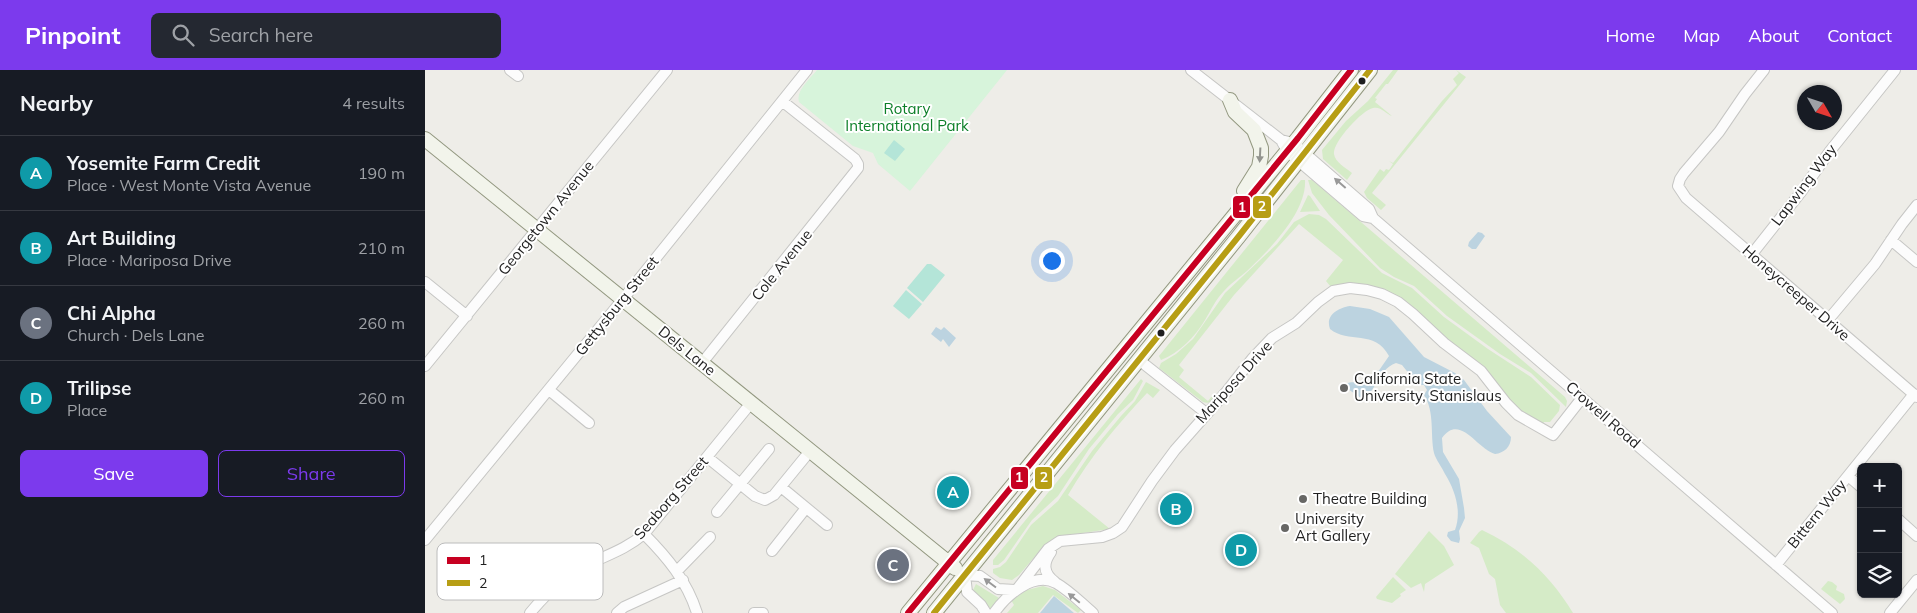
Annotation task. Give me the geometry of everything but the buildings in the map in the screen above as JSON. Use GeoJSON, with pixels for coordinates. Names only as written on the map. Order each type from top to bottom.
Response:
{"type":"FeatureCollection","features":[{"type":"Feature","properties":{"kind":"main road"},"geometry":{"type":"LineString","coordinates":[[908,613],[1243,204],[1287,145],[1351,70]]}},
{"type":"Feature","properties":{"kind":"main road"},"geometry":{"type":"LineString","coordinates":[[934,613],[1239,236],[1370,70]]}},
{"type":"Feature","properties":{"kind":"main road"},"geometry":{"type":"LineString","coordinates":[[1230,100],[1235,112],[1249,123],[1256,133],[1261,152],[1259,167],[1244,189],[1243,204]]}},
{"type":"Feature","properties":{"kind":"main road","name":"Dels Lane"},"geometry":{"type":"LineString","coordinates":[[425,139],[965,575]]}},
{"type":"Feature","properties":{"kind":"street","name":"Georgetown Avenue"},"geometry":{"type":"LineString","coordinates":[[425,366],[667,70]]}},
{"type":"Feature","properties":{"kind":"street","name":"Gettysburg Street"},"geometry":{"type":"LineString","coordinates":[[425,540],[623,299],[807,70]]}},
{"type":"Feature","properties":{"kind":"street","name":"Crowell Road"},"geometry":{"type":"LineString","coordinates":[[1191,70],[1301,156],[1363,216],[1373,218],[1832,613]]}},
{"type":"Feature","properties":{"kind":"street","name":"Honeycreeper Drive"},"geometry":{"type":"LineString","coordinates":[[1764,70],[1719,132],[1684,173],[1678,186],[1686,198],[1916,395]]}},
{"type":"Feature","properties":{"kind":"street","name":"Lapwing Way"},"geometry":{"type":"LineString","coordinates":[[1752,254],[1801,192],[1830,150],[1895,70]]}},
{"type":"Feature","properties":{"kind":"street","name":"Cole Avenue"},"geometry":{"type":"LineString","coordinates":[[702,363],[856,174],[859,166],[855,159],[782,101]]}},
{"type":"Feature","properties":{"kind":"street"},"geometry":{"type":"LineString","coordinates":[[1828,320],[1875,264],[1917,205]]}},
{"type":"Feature","properties":{"kind":"street"},"geometry":{"type":"LineString","coordinates":[[1891,240],[1917,262]]}},
{"type":"Feature","properties":{"kind":"street"},"geometry":{"type":"LineString","coordinates":[[425,282],[467,316]]}},
{"type":"Feature","properties":{"kind":"street","name":"Mariposa Drive"},"geometry":{"type":"LineString","coordinates":[[994,613],[1002,602],[1017,589],[1044,554],[1060,541],[1106,536],[1123,527],[1165,463],[1252,359],[1269,341],[1296,323],[1333,291],[1357,288],[1382,294],[1404,306],[1444,343],[1481,371],[1518,415],[1553,435],[1582,398]]}},
{"type":"Feature","properties":{"kind":"street"},"geometry":{"type":"LineString","coordinates":[[1139,360],[1206,413]]}},
{"type":"Feature","properties":{"kind":"street"},"geometry":{"type":"LineString","coordinates":[[549,390],[589,423]]}},
{"type":"Feature","properties":{"kind":"street","name":"Bittern Way"},"geometry":{"type":"LineString","coordinates":[[1776,565],[1916,395]]}},
{"type":"Feature","properties":{"kind":"street","name":"Seaborg Street"},"geometry":{"type":"LineString","coordinates":[[603,559],[621,550],[644,534],[751,403]]}},
{"type":"Feature","properties":{"kind":"street"},"geometry":{"type":"LineString","coordinates":[[717,512],[769,449]]}},
{"type":"Feature","properties":{"kind":"street"},"geometry":{"type":"LineString","coordinates":[[707,457],[757,498],[762,500],[772,497],[810,450]]}},
{"type":"Feature","properties":{"kind":"street"},"geometry":{"type":"LineString","coordinates":[[1848,476],[1857,484]]}},
{"type":"Feature","properties":{"kind":"street"},"geometry":{"type":"LineString","coordinates":[[781,487],[827,525]]}},
{"type":"Feature","properties":{"kind":"street"},"geometry":{"type":"LineString","coordinates":[[772,551],[806,508]]}},
{"type":"Feature","properties":{"kind":"street"},"geometry":{"type":"LineString","coordinates":[[1902,523],[1917,536]]}},
{"type":"Feature","properties":{"kind":"street"},"geometry":{"type":"LineString","coordinates":[[644,534],[677,571],[683,580],[697,613]]}},
{"type":"Feature","properties":{"kind":"street"},"geometry":{"type":"LineString","coordinates":[[677,571],[710,537]]}},
{"type":"Feature","properties":{"kind":"street"},"geometry":{"type":"LineString","coordinates":[[1053,547],[1045,562],[1047,575],[1093,613]]}},
{"type":"Feature","properties":{"kind":"street"},"geometry":{"type":"LineString","coordinates":[[986,613],[981,605],[967,592],[965,575],[980,576],[998,589],[1017,589],[1037,582],[1047,581],[1055,583]]}},
{"type":"Feature","properties":{"kind":"street"},"geometry":{"type":"LineString","coordinates":[[617,613],[624,607],[683,580]]}},
{"type":"Feature","properties":{"kind":"street"},"geometry":{"type":"LineString","coordinates":[[1890,613],[1917,580]]}},
{"type":"Feature","properties":{"kind":"street","name":"Seaborg Street"},"geometry":{"type":"LineString","coordinates":[[531,613],[543,600]]}},
{"type":"Feature","properties":{"kind":"street"},"geometry":{"type":"LineString","coordinates":[[754,613],[763,613]]}},
{"type":"Feature","properties":{"kind":"green space","name":"Rotary International Park"},"geometry":{"type":"Polygon","coordinates":[[[817,70],[1007,70],[910,191],[878,164],[873,153],[853,146],[799,102],[802,89],[817,70]]]}},
{"type":"Feature","properties":{"kind":"green space"},"geometry":{"type":"Polygon","coordinates":[[[1393,70],[1398,70],[1375,98],[1377,99],[1375,102],[1392,116],[1379,108],[1368,110],[1343,135],[1335,149],[1336,160],[1352,173],[1347,180],[1323,159],[1322,150],[1346,121],[1368,101],[1393,70]]]}},
{"type":"Feature","properties":{"kind":"green space"},"geometry":{"type":"Polygon","coordinates":[[[1456,70],[1466,77],[1372,193],[1386,205],[1381,210],[1367,198],[1364,192],[1380,169],[1384,172],[1386,169],[1389,170],[1393,164],[1389,161],[1393,163],[1457,85],[1453,79],[1459,73],[1456,70]]]}},
{"type":"Feature","properties":{"kind":"green space"},"geometry":{"type":"Polygon","coordinates":[[[894,140],[905,149],[895,161],[884,153],[894,140]]]}},
{"type":"Feature","properties":{"kind":"green space"},"geometry":{"type":"Polygon","coordinates":[[[1301,180],[1305,180],[1300,205],[1285,230],[1247,271],[1221,294],[1201,326],[1191,338],[1180,349],[1161,360],[1159,356],[1301,180]]]}},
{"type":"Feature","properties":{"kind":"green space"},"geometry":{"type":"Polygon","coordinates":[[[1308,180],[1312,180],[1565,397],[1567,401],[1566,407],[1531,373],[1500,354],[1447,316],[1414,286],[1380,268],[1329,215],[1312,193],[1308,180]]]}},
{"type":"Feature","properties":{"kind":"green space"},"geometry":{"type":"Polygon","coordinates":[[[1308,195],[1310,196],[1320,211],[1300,212],[1308,195]]]}},
{"type":"Feature","properties":{"kind":"green space"},"geometry":{"type":"Polygon","coordinates":[[[1309,214],[1319,215],[1326,219],[1382,273],[1412,288],[1444,317],[1531,377],[1560,405],[1559,411],[1550,422],[1544,422],[1543,424],[1514,406],[1482,365],[1442,335],[1409,304],[1393,294],[1380,288],[1353,284],[1341,284],[1331,287],[1326,281],[1343,260],[1299,224],[1234,295],[1179,365],[1184,370],[1179,377],[1208,401],[1212,396],[1214,397],[1212,400],[1208,403],[1203,402],[1159,368],[1161,363],[1176,354],[1193,339],[1225,293],[1277,244],[1294,222],[1309,214]]]}},
{"type":"Feature","properties":{"kind":"green space"},"geometry":{"type":"Polygon","coordinates":[[[927,264],[931,264],[945,275],[923,302],[907,288],[927,264]]]}},
{"type":"Feature","properties":{"kind":"green space"},"geometry":{"type":"Polygon","coordinates":[[[906,290],[922,304],[909,319],[893,306],[906,290]]]}},
{"type":"Feature","properties":{"kind":"green space"},"geometry":{"type":"Polygon","coordinates":[[[1141,379],[1143,381],[1133,400],[1118,414],[1089,449],[1058,496],[1032,520],[1004,560],[998,565],[993,565],[993,560],[1141,379]]]}},
{"type":"Feature","properties":{"kind":"green space"},"geometry":{"type":"Polygon","coordinates":[[[1146,382],[1160,390],[1153,398],[1147,393],[1125,417],[1095,454],[1068,495],[1110,529],[1062,536],[1043,547],[1019,575],[1012,580],[1000,578],[993,573],[993,569],[1000,567],[1006,562],[1031,525],[1058,501],[1092,451],[1135,401],[1146,382]]]}},
{"type":"Feature","properties":{"kind":"green space"},"geometry":{"type":"Polygon","coordinates":[[[1482,530],[1510,545],[1534,564],[1555,587],[1573,613],[1506,613],[1500,605],[1495,579],[1489,574],[1479,548],[1470,543],[1482,530]]]}},
{"type":"Feature","properties":{"kind":"green space"},"geometry":{"type":"Polygon","coordinates":[[[1429,531],[1444,546],[1454,565],[1425,584],[1424,592],[1421,583],[1411,588],[1395,574],[1429,531]]]}},
{"type":"Feature","properties":{"kind":"green space"},"geometry":{"type":"Polygon","coordinates":[[[1393,577],[1406,590],[1392,603],[1377,599],[1376,597],[1393,577]]]}},
{"type":"Feature","properties":{"kind":"green space"},"geometry":{"type":"Polygon","coordinates":[[[1828,581],[1837,586],[1836,590],[1844,594],[1845,599],[1840,604],[1821,589],[1828,581]]]}},
{"type":"Feature","properties":{"kind":"green space"},"geometry":{"type":"Polygon","coordinates":[[[976,584],[999,598],[991,609],[973,590],[976,584]]]}},
{"type":"Feature","properties":{"kind":"green space"},"geometry":{"type":"Polygon","coordinates":[[[1043,586],[1055,590],[1081,610],[1078,613],[1053,595],[1038,613],[1007,613],[1014,605],[1011,600],[1027,590],[1043,586]]]}},
{"type":"Feature","properties":{"kind":"water"},"geometry":{"type":"Polygon","coordinates":[[[1478,232],[1485,236],[1476,249],[1472,249],[1468,246],[1469,242],[1478,232]]]}},
{"type":"Feature","properties":{"kind":"water"},"geometry":{"type":"Polygon","coordinates":[[[1350,306],[1370,309],[1389,317],[1424,357],[1455,373],[1464,380],[1487,411],[1511,437],[1510,444],[1506,449],[1495,454],[1488,451],[1462,431],[1455,429],[1449,431],[1442,438],[1443,452],[1459,479],[1464,508],[1465,518],[1459,531],[1459,543],[1451,541],[1447,536],[1448,532],[1455,530],[1458,508],[1449,480],[1434,453],[1430,409],[1424,395],[1427,390],[1424,385],[1418,385],[1402,365],[1396,363],[1384,371],[1366,396],[1361,398],[1345,387],[1349,383],[1371,382],[1389,356],[1376,342],[1345,336],[1330,329],[1329,320],[1331,316],[1337,310],[1350,306]]]}},
{"type":"Feature","properties":{"kind":"water"},"geometry":{"type":"Polygon","coordinates":[[[936,327],[941,330],[944,327],[956,338],[949,347],[943,339],[941,342],[931,334],[936,327]]]}},
{"type":"Feature","properties":{"kind":"water"},"geometry":{"type":"Polygon","coordinates":[[[1054,596],[1074,613],[1040,613],[1054,596]]]}},
{"type":"Feature","properties":{"kind":"transit line","name":"1"},"geometry":{"type":"LineString","coordinates":[[908,613],[1298,138],[1351,70]]}},
{"type":"Feature","properties":{"kind":"transit line","name":"2"},"geometry":{"type":"LineString","coordinates":[[934,613],[1239,236],[1370,70]]}},
{"type":"Feature","properties":{"kind":"place","name":"California State University, Stanislaus"},"geometry":{"type":"Point","coordinates":[1344,388]}},
{"type":"Feature","properties":{"kind":"place","name":"Yosemite Farm Credit"},"geometry":{"type":"Point","coordinates":[953,492]}},
{"type":"Feature","properties":{"kind":"place","name":"Theatre Building"},"geometry":{"type":"Point","coordinates":[1303,499]}},
{"type":"Feature","properties":{"kind":"place","name":"Art Building"},"geometry":{"type":"Point","coordinates":[1176,509]}},
{"type":"Feature","properties":{"kind":"place","name":"University Art Gallery"},"geometry":{"type":"Point","coordinates":[1285,528]}},
{"type":"Feature","properties":{"kind":"place","name":"Trilipse"},"geometry":{"type":"Point","coordinates":[1241,550]}},
{"type":"Feature","properties":{"kind":"place","name":"Chi Alpha"},"geometry":{"type":"Point","coordinates":[893,565]}}]}
